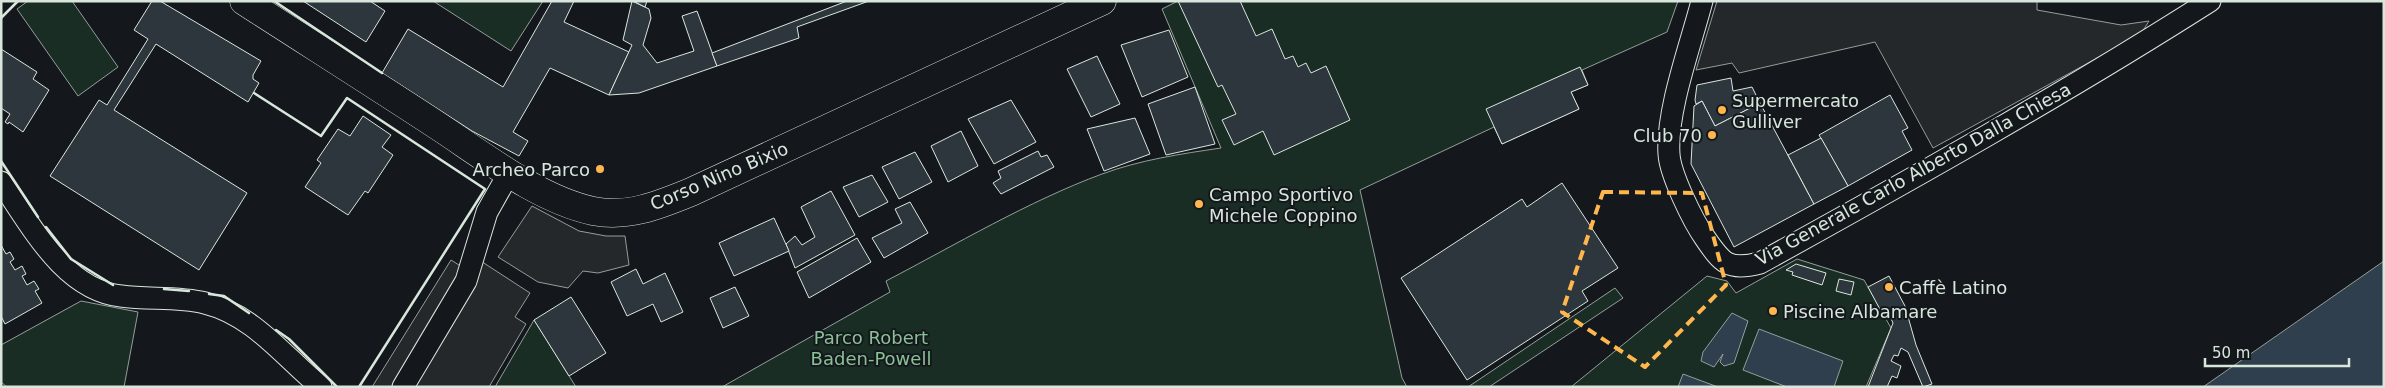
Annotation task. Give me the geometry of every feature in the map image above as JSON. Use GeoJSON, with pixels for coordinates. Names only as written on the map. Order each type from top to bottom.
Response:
{"type":"FeatureCollection","features":[{"type":"Feature","properties":{"kind":"main road","name":"Corso Nino Bixio"},"geometry":{"type":"LineString","coordinates":[[244,1],[509,173],[564,203],[594,211],[626,213],[660,205],[1102,1]]}},
{"type":"Feature","properties":{"kind":"street","name":"Via Generale Carlo Alberto Dalla Chiesa"},"geometry":{"type":"LineString","coordinates":[[1702,1],[1686,61],[1669,138],[1669,156],[1681,192],[1700,231],[1716,255],[1730,265],[1742,267],[1760,263],[1894,189],[2132,50],[2203,4]]}},
{"type":"Feature","properties":{"kind":"street"},"geometry":{"type":"LineString","coordinates":[[403,387],[466,281],[487,212],[509,173]]}},
{"type":"Feature","properties":{"kind":"street"},"geometry":{"type":"LineString","coordinates":[[1,182],[61,265],[81,280],[102,293],[204,303],[225,311],[261,332],[316,383]]}},
{"type":"Feature","properties":{"kind":"highlighted area"},"geometry":{"type":"Polygon","coordinates":[[[1603,192],[1702,193],[1726,285],[1645,367],[1562,312],[1603,192]]]}},
{"type":"Feature","properties":{"kind":"green space"},"geometry":{"type":"Polygon","coordinates":[[[28,1],[72,1],[118,67],[78,96],[17,9],[28,1]]]}},
{"type":"Feature","properties":{"kind":"green space"},"geometry":{"type":"Polygon","coordinates":[[[433,1],[543,1],[511,51],[433,1]]]}},
{"type":"Feature","properties":{"kind":"green space","name":"Campo Sportivo Michele Coppino"},"geometry":{"type":"Polygon","coordinates":[[[1178,1],[1678,1],[1667,32],[1582,70],[1588,85],[1571,92],[1579,109],[1502,144],[1494,127],[1360,190],[1402,378],[1407,387],[722,387],[890,292],[886,281],[1047,197],[1102,174],[1131,165],[1175,155],[1221,148],[1162,9],[1178,1]]]}},
{"type":"Feature","properties":{"kind":"green space","name":"Piscine Albamare"},"geometry":{"type":"Polygon","coordinates":[[[1797,259],[1864,280],[1891,328],[1866,387],[1571,387],[1707,276],[1727,281],[1736,293],[1797,259]]]}},
{"type":"Feature","properties":{"kind":"green space"},"geometry":{"type":"Polygon","coordinates":[[[1615,288],[1623,298],[1489,387],[1468,387],[1615,288]]]}},
{"type":"Feature","properties":{"kind":"green space"},"geometry":{"type":"Polygon","coordinates":[[[81,301],[138,312],[124,387],[7,387],[1,382],[1,345],[81,301]]]}},
{"type":"Feature","properties":{"kind":"green space"},"geometry":{"type":"Polygon","coordinates":[[[534,320],[576,387],[495,387],[534,320]]]}},
{"type":"Feature","properties":{"kind":"shaded area"},"geometry":{"type":"Polygon","coordinates":[[[1717,1],[2037,1],[2037,10],[2121,25],[2149,21],[2141,34],[1933,148],[1875,42],[1739,73],[1732,63],[1696,70],[1717,1]]]}},
{"type":"Feature","properties":{"kind":"shaded area"},"geometry":{"type":"Polygon","coordinates":[[[532,206],[579,231],[606,236],[625,236],[629,265],[598,273],[583,271],[568,288],[538,282],[498,257],[532,206]]]}},
{"type":"Feature","properties":{"kind":"shaded area"},"geometry":{"type":"Polygon","coordinates":[[[470,254],[530,293],[515,317],[526,324],[489,387],[372,387],[451,260],[462,267],[470,254]]]}},
{"type":"Feature","properties":{"kind":"water"},"geometry":{"type":"Polygon","coordinates":[[[2384,261],[2384,387],[2203,387],[2384,261]]]}},
{"type":"Feature","properties":{"kind":"water"},"geometry":{"type":"Polygon","coordinates":[[[1732,313],[1748,321],[1734,363],[1724,366],[1720,362],[1723,354],[1714,367],[1701,361],[1703,352],[1732,313]]]}},
{"type":"Feature","properties":{"kind":"water"},"geometry":{"type":"Polygon","coordinates":[[[1759,329],[1843,361],[1834,387],[1787,387],[1743,370],[1759,329]]]}},
{"type":"Feature","properties":{"kind":"water"},"geometry":{"type":"Polygon","coordinates":[[[1683,374],[1718,387],[1678,387],[1683,374]]]}},
{"type":"Feature","properties":{"kind":"building"},"geometry":{"type":"Polygon","coordinates":[[[152,1],[160,1],[261,61],[253,75],[253,79],[259,83],[248,102],[156,44],[114,110],[247,193],[199,270],[50,176],[99,100],[107,105],[148,39],[134,30],[152,1]]]}},
{"type":"Feature","properties":{"kind":"building"},"geometry":{"type":"Polygon","coordinates":[[[303,1],[370,1],[385,11],[366,42],[303,1]]]}},
{"type":"Feature","properties":{"kind":"building"},"geometry":{"type":"Polygon","coordinates":[[[552,1],[574,1],[564,22],[629,52],[609,95],[550,68],[513,132],[528,141],[519,156],[472,131],[382,73],[408,29],[503,87],[552,1]]]}},
{"type":"Feature","properties":{"kind":"building"},"geometry":{"type":"Polygon","coordinates":[[[632,1],[649,9],[651,18],[643,45],[657,63],[694,51],[682,16],[697,11],[717,66],[639,93],[609,95],[632,45],[623,40],[632,1]]]}},
{"type":"Feature","properties":{"kind":"building"},"geometry":{"type":"Polygon","coordinates":[[[633,1],[647,1],[645,7],[633,1]]]}},
{"type":"Feature","properties":{"kind":"building"},"geometry":{"type":"Polygon","coordinates":[[[847,1],[869,1],[797,27],[799,38],[717,66],[712,53],[847,1]]]}},
{"type":"Feature","properties":{"kind":"building"},"geometry":{"type":"Polygon","coordinates":[[[1178,1],[1240,1],[1256,36],[1272,29],[1285,59],[1293,56],[1298,67],[1306,63],[1311,73],[1326,66],[1350,120],[1274,155],[1263,131],[1234,145],[1222,120],[1236,114],[1222,85],[1218,87],[1178,1]]]}},
{"type":"Feature","properties":{"kind":"building"},"geometry":{"type":"Polygon","coordinates":[[[1169,30],[1188,77],[1142,97],[1121,45],[1169,30]]]}},
{"type":"Feature","properties":{"kind":"building"},"geometry":{"type":"Polygon","coordinates":[[[1,49],[37,72],[33,79],[49,90],[23,132],[9,122],[8,124],[5,122],[10,114],[1,108],[1,49]]]}},
{"type":"Feature","properties":{"kind":"building"},"geometry":{"type":"Polygon","coordinates":[[[1097,56],[1120,104],[1091,117],[1067,69],[1097,56]]]}},
{"type":"Feature","properties":{"kind":"building"},"geometry":{"type":"Polygon","coordinates":[[[1580,67],[1588,85],[1571,92],[1579,109],[1502,144],[1486,109],[1580,67]]]}},
{"type":"Feature","properties":{"kind":"building"},"geometry":{"type":"Polygon","coordinates":[[[1731,78],[1733,91],[1752,87],[1760,103],[1715,126],[1702,101],[1696,104],[1697,85],[1731,78]]]}},
{"type":"Feature","properties":{"kind":"building"},"geometry":{"type":"Polygon","coordinates":[[[1195,87],[1215,144],[1166,155],[1148,104],[1195,87]]]}},
{"type":"Feature","properties":{"kind":"building"},"geometry":{"type":"Polygon","coordinates":[[[1890,95],[1908,128],[1902,131],[1912,150],[1848,186],[1819,135],[1890,95]]]}},
{"type":"Feature","properties":{"kind":"building"},"geometry":{"type":"Polygon","coordinates":[[[1011,100],[1036,142],[994,164],[968,119],[1011,100]]]}},
{"type":"Feature","properties":{"kind":"building"},"geometry":{"type":"Polygon","coordinates":[[[1702,101],[1715,126],[1760,103],[1814,204],[1734,247],[1691,164],[1694,106],[1702,101]]]}},
{"type":"Feature","properties":{"kind":"building"},"geometry":{"type":"Polygon","coordinates":[[[363,116],[391,135],[382,147],[393,155],[368,193],[365,191],[348,215],[305,187],[321,163],[317,160],[338,129],[350,136],[363,116]]]}},
{"type":"Feature","properties":{"kind":"building"},"geometry":{"type":"Polygon","coordinates":[[[1135,118],[1150,154],[1104,171],[1087,129],[1135,118]]]}},
{"type":"Feature","properties":{"kind":"building"},"geometry":{"type":"Polygon","coordinates":[[[961,131],[978,166],[948,182],[931,146],[961,131]]]}},
{"type":"Feature","properties":{"kind":"building"},"geometry":{"type":"Polygon","coordinates":[[[1821,138],[1848,186],[1814,204],[1788,155],[1821,138]]]}},
{"type":"Feature","properties":{"kind":"building"},"geometry":{"type":"Polygon","coordinates":[[[1038,151],[1041,157],[1047,155],[1054,167],[1001,194],[993,183],[1001,178],[998,171],[1038,151]]]}},
{"type":"Feature","properties":{"kind":"building"},"geometry":{"type":"Polygon","coordinates":[[[915,152],[932,182],[899,199],[882,167],[915,152]]]}},
{"type":"Feature","properties":{"kind":"building"},"geometry":{"type":"Polygon","coordinates":[[[872,175],[888,202],[859,217],[843,187],[872,175]]]}},
{"type":"Feature","properties":{"kind":"building"},"geometry":{"type":"Polygon","coordinates":[[[1562,183],[1618,268],[1582,291],[1588,301],[1467,380],[1401,278],[1522,199],[1527,207],[1562,183]]]}},
{"type":"Feature","properties":{"kind":"building"},"geometry":{"type":"Polygon","coordinates":[[[831,191],[855,235],[795,268],[786,244],[795,236],[802,245],[815,237],[801,207],[831,191]]]}},
{"type":"Feature","properties":{"kind":"building"},"geometry":{"type":"Polygon","coordinates":[[[910,202],[928,233],[884,258],[872,238],[902,223],[895,209],[910,202]]]}},
{"type":"Feature","properties":{"kind":"building"},"geometry":{"type":"Polygon","coordinates":[[[774,218],[789,251],[734,276],[719,243],[774,218]]]}},
{"type":"Feature","properties":{"kind":"building"},"geometry":{"type":"Polygon","coordinates":[[[857,238],[871,262],[809,298],[797,272],[857,238]]]}},
{"type":"Feature","properties":{"kind":"building"},"geometry":{"type":"Polygon","coordinates":[[[1,245],[6,254],[10,252],[14,259],[10,262],[15,270],[22,266],[26,274],[22,276],[27,285],[34,281],[39,289],[35,291],[42,303],[5,324],[1,316],[1,245]]]}},
{"type":"Feature","properties":{"kind":"building"},"geometry":{"type":"Polygon","coordinates":[[[1796,264],[1826,273],[1822,285],[1792,275],[1793,272],[1786,270],[1796,264]]]}},
{"type":"Feature","properties":{"kind":"building"},"geometry":{"type":"Polygon","coordinates":[[[636,269],[643,284],[665,273],[683,312],[661,322],[653,304],[627,316],[611,282],[636,269]]]}},
{"type":"Feature","properties":{"kind":"building"},"geometry":{"type":"Polygon","coordinates":[[[1889,276],[1905,306],[1916,345],[1932,384],[1923,387],[1908,352],[1901,348],[1898,356],[1894,355],[1891,361],[1901,366],[1897,378],[1892,376],[1887,387],[1868,387],[1893,323],[1887,310],[1882,313],[1868,287],[1889,276]]]}},
{"type":"Feature","properties":{"kind":"building"},"geometry":{"type":"Polygon","coordinates":[[[1839,279],[1854,282],[1851,295],[1836,291],[1839,279]]]}},
{"type":"Feature","properties":{"kind":"building"},"geometry":{"type":"Polygon","coordinates":[[[735,287],[749,316],[723,328],[710,298],[735,287]]]}},
{"type":"Feature","properties":{"kind":"building"},"geometry":{"type":"Polygon","coordinates":[[[571,297],[606,353],[569,376],[534,320],[571,297]]]}},
{"type":"Feature","properties":{"kind":"wall"},"geometry":{"type":"LineString","coordinates":[[1,18],[18,1]]}},
{"type":"Feature","properties":{"kind":"wall"},"geometry":{"type":"LineString","coordinates":[[274,1],[382,73]]}},
{"type":"Feature","properties":{"kind":"wall"},"geometry":{"type":"LineString","coordinates":[[254,93],[321,136],[347,98],[485,189],[359,387]]}},
{"type":"Feature","properties":{"kind":"wall"},"geometry":{"type":"LineString","coordinates":[[1,161],[38,217]]}},
{"type":"Feature","properties":{"kind":"wall"},"geometry":{"type":"LineString","coordinates":[[46,227],[71,259],[113,285]]}},
{"type":"Feature","properties":{"kind":"wall"},"geometry":{"type":"LineString","coordinates":[[164,289],[189,291]]}},
{"type":"Feature","properties":{"kind":"wall"},"geometry":{"type":"LineString","coordinates":[[209,294],[224,296],[249,313]]}},
{"type":"Feature","properties":{"kind":"wall"},"geometry":{"type":"LineString","coordinates":[[276,330],[289,339],[337,387]]}},
{"type":"Feature","properties":{"kind":"place","name":"Supermercato Gulliver"},"geometry":{"type":"Point","coordinates":[1722,110]}},
{"type":"Feature","properties":{"kind":"place","name":"Club 70"},"geometry":{"type":"Point","coordinates":[1712,135]}},
{"type":"Feature","properties":{"kind":"place","name":"Archeo Parco"},"geometry":{"type":"Point","coordinates":[600,169]}},
{"type":"Feature","properties":{"kind":"place","name":"Campo Sportivo Michele Coppino"},"geometry":{"type":"Point","coordinates":[1199,204]}},
{"type":"Feature","properties":{"kind":"place","name":"Caffè Latino"},"geometry":{"type":"Point","coordinates":[1889,287]}},
{"type":"Feature","properties":{"kind":"place","name":"Piscine Albamare"},"geometry":{"type":"Point","coordinates":[1773,311]}},
{"type":"Feature","properties":{"kind":"park label","name":"Parco Robert Baden-Powell"},"geometry":{"type":"Point","coordinates":[871,347]}}]}
